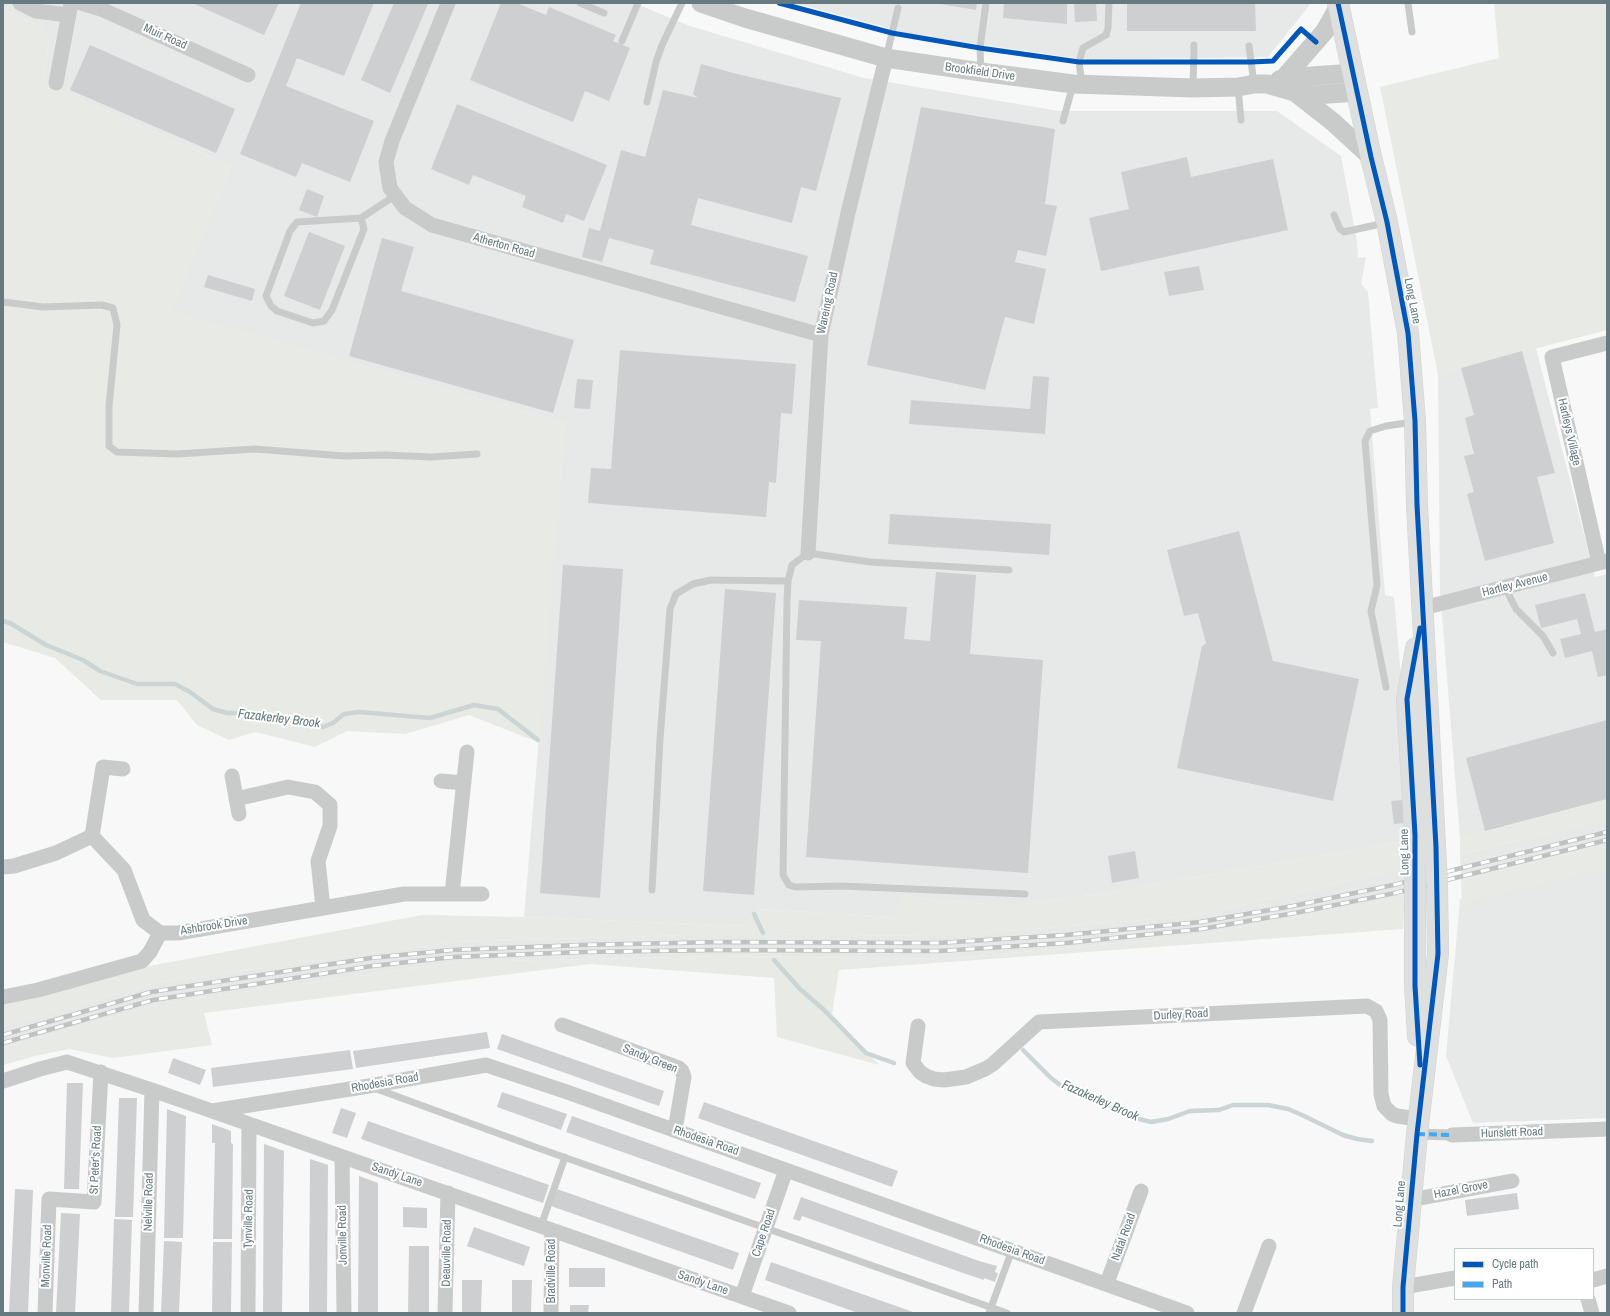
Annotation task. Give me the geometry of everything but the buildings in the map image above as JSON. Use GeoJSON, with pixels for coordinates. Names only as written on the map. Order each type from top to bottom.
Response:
{"type":"FeatureCollection","features":[{"type":"Feature","properties":{"kind":"main road","name":"Long Lane"},"geometry":{"type":"LineString","coordinates":[[1339,5],[1371,157],[1387,222],[1408,333],[1415,421],[1416,505],[1437,874],[1438,954],[1417,1127],[1403,1287],[1403,1313]]}},
{"type":"Feature","properties":{"kind":"main road","name":"Long Lane"},"geometry":{"type":"LineString","coordinates":[[1421,1097],[1415,986],[1415,835],[1407,699],[1423,608]]}},
{"type":"Feature","properties":{"kind":"street"},"geometry":{"type":"LineString","coordinates":[[20,3],[36,11],[69,9],[56,83]]}},
{"type":"Feature","properties":{"kind":"street","name":"Muir Road"},"geometry":{"type":"LineString","coordinates":[[81,3],[102,9],[248,75]]}},
{"type":"Feature","properties":{"kind":"street","name":"Atherton Road"},"geometry":{"type":"LineString","coordinates":[[448,3],[392,141],[386,162],[390,188],[405,208],[432,225],[821,335]]}},
{"type":"Feature","properties":{"kind":"street","name":"Brookfield Drive"},"geometry":{"type":"LineString","coordinates":[[705,4],[745,18],[886,58],[1077,84],[1193,88],[1355,82]]}},
{"type":"Feature","properties":{"kind":"street"},"geometry":{"type":"LineString","coordinates":[[1339,5],[1325,31],[1290,85],[1371,157]]}},
{"type":"Feature","properties":{"kind":"street","name":"Wareing Road"},"geometry":{"type":"LineString","coordinates":[[808,553],[821,335],[848,213],[886,58]]}},
{"type":"Feature","properties":{"kind":"street","name":"Hartleys Village"},"geometry":{"type":"LineString","coordinates":[[1603,562],[1552,357],[1607,342]]}},
{"type":"Feature","properties":{"kind":"street","name":"Hartley Avenue"},"geometry":{"type":"LineString","coordinates":[[1423,608],[1603,562]]}},
{"type":"Feature","properties":{"kind":"street"},"geometry":{"type":"LineString","coordinates":[[452,894],[467,752]]}},
{"type":"Feature","properties":{"kind":"street"},"geometry":{"type":"LineString","coordinates":[[92,836],[103,767],[123,769]]}},
{"type":"Feature","properties":{"kind":"street"},"geometry":{"type":"LineString","coordinates":[[232,776],[239,814]]}},
{"type":"Feature","properties":{"kind":"street"},"geometry":{"type":"LineString","coordinates":[[441,781],[464,783]]}},
{"type":"Feature","properties":{"kind":"street"},"geometry":{"type":"LineString","coordinates":[[236,798],[288,787],[315,792],[330,804],[330,826],[318,861],[323,908]]}},
{"type":"Feature","properties":{"kind":"street"},"geometry":{"type":"LineString","coordinates":[[3,867],[14,866],[56,853],[92,836]]}},
{"type":"Feature","properties":{"kind":"street"},"geometry":{"type":"LineString","coordinates":[[3,997],[38,990],[142,961],[150,952],[160,933],[143,920],[124,870],[92,836]]}},
{"type":"Feature","properties":{"kind":"street","name":"Ashbrook Drive"},"geometry":{"type":"LineString","coordinates":[[160,933],[178,933],[404,894],[482,894]]}},
{"type":"Feature","properties":{"kind":"street","name":"Durley Road"},"geometry":{"type":"LineString","coordinates":[[918,1026],[913,1063],[920,1072],[926,1076],[944,1080],[966,1077],[985,1069],[993,1064],[1039,1022],[1367,1006],[1376,1011],[1380,1020],[1382,1100],[1384,1106],[1392,1114],[1403,1117],[1417,1127]]}},
{"type":"Feature","properties":{"kind":"street","name":"Sandy Green"},"geometry":{"type":"LineString","coordinates":[[562,1025],[679,1068],[684,1077],[675,1130]]}},
{"type":"Feature","properties":{"kind":"street","name":"Sandy Lane"},"geometry":{"type":"LineString","coordinates":[[3,1080],[67,1062],[101,1072],[789,1313]]}},
{"type":"Feature","properties":{"kind":"street","name":"Rhodesia Road"},"geometry":{"type":"LineString","coordinates":[[212,1111],[369,1086],[486,1065],[675,1130],[1187,1313]]}},
{"type":"Feature","properties":{"kind":"street","name":"St Peter's Road"},"geometry":{"type":"LineString","coordinates":[[49,1199],[94,1202],[101,1072]]}},
{"type":"Feature","properties":{"kind":"street","name":"Nelville Road"},"geometry":{"type":"LineString","coordinates":[[146,1313],[152,1090]]}},
{"type":"Feature","properties":{"kind":"street","name":"Tynville Road"},"geometry":{"type":"LineString","coordinates":[[248,1313],[249,1124]]}},
{"type":"Feature","properties":{"kind":"street","name":"Hunslett Road"},"geometry":{"type":"LineString","coordinates":[[1417,1127],[1452,1135],[1607,1129]]}},
{"type":"Feature","properties":{"kind":"street","name":"Jonville Road"},"geometry":{"type":"LineString","coordinates":[[342,1156],[344,1313]]}},
{"type":"Feature","properties":{"kind":"street","name":"Cape Road"},"geometry":{"type":"LineString","coordinates":[[742,1296],[786,1170]]}},
{"type":"Feature","properties":{"kind":"street","name":"Hazel Grove"},"geometry":{"type":"LineString","coordinates":[[1410,1200],[1512,1181]]}},
{"type":"Feature","properties":{"kind":"street","name":"Natal Road"},"geometry":{"type":"LineString","coordinates":[[1107,1284],[1141,1191]]}},
{"type":"Feature","properties":{"kind":"street","name":"Deauville Road"},"geometry":{"type":"LineString","coordinates":[[446,1313],[448,1193]]}},
{"type":"Feature","properties":{"kind":"street","name":"Monville Road"},"geometry":{"type":"LineString","coordinates":[[45,1313],[49,1199]]}},
{"type":"Feature","properties":{"kind":"street","name":"Bradville Road"},"geometry":{"type":"LineString","coordinates":[[546,1228],[551,1313]]}},
{"type":"Feature","properties":{"kind":"street"},"geometry":{"type":"LineString","coordinates":[[1244,1313],[1269,1246]]}},
{"type":"Feature","properties":{"kind":"street"},"geometry":{"type":"LineString","coordinates":[[1594,1280],[1607,1276]]}},
{"type":"Feature","properties":{"kind":"street"},"geometry":{"type":"LineString","coordinates":[[1403,1287],[1454,1278]]}},
{"type":"Feature","properties":{"kind":"street"},"geometry":{"type":"LineString","coordinates":[[1588,1300],[1592,1313]]}},
{"type":"Feature","properties":{"kind":"lane"},"geometry":{"type":"LineString","coordinates":[[580,3],[604,13]]}},
{"type":"Feature","properties":{"kind":"lane"},"geometry":{"type":"LineString","coordinates":[[622,41],[638,3]]}},
{"type":"Feature","properties":{"kind":"lane"},"geometry":{"type":"LineString","coordinates":[[647,102],[656,62],[662,45],[682,3]]}},
{"type":"Feature","properties":{"kind":"lane"},"geometry":{"type":"LineString","coordinates":[[981,72],[980,48],[986,3]]}},
{"type":"Feature","properties":{"kind":"lane"},"geometry":{"type":"LineString","coordinates":[[1063,121],[1077,84],[1079,62],[1083,48],[1106,35],[1110,3]]}},
{"type":"Feature","properties":{"kind":"lane"},"geometry":{"type":"LineString","coordinates":[[1408,3],[1412,32]]}},
{"type":"Feature","properties":{"kind":"lane"},"geometry":{"type":"LineString","coordinates":[[886,58],[898,8]]}},
{"type":"Feature","properties":{"kind":"lane"},"geometry":{"type":"LineString","coordinates":[[1193,88],[1194,45]]}},
{"type":"Feature","properties":{"kind":"lane"},"geometry":{"type":"LineString","coordinates":[[1241,120],[1253,85],[1249,46]]}},
{"type":"Feature","properties":{"kind":"lane"},"geometry":{"type":"LineString","coordinates":[[361,218],[364,229],[332,310],[324,320],[313,323],[277,311],[271,306],[266,296],[290,231],[297,222],[361,218],[396,195]]}},
{"type":"Feature","properties":{"kind":"lane"},"geometry":{"type":"LineString","coordinates":[[1334,215],[1340,229],[1344,232],[1387,222]]}},
{"type":"Feature","properties":{"kind":"lane"},"geometry":{"type":"LineString","coordinates":[[3,302],[43,307],[102,305],[113,308],[117,325],[109,406],[109,446],[117,452],[177,454],[255,449],[344,456],[385,455],[432,457],[477,454]]}},
{"type":"Feature","properties":{"kind":"lane"},"geometry":{"type":"LineString","coordinates":[[1386,687],[1371,611],[1375,600],[1377,585],[1365,441],[1370,432],[1386,426],[1415,421]]}},
{"type":"Feature","properties":{"kind":"lane"},"geometry":{"type":"LineString","coordinates":[[1009,570],[870,562],[808,553],[792,565],[788,582],[783,875],[789,885],[795,887],[842,886],[1025,894]]}},
{"type":"Feature","properties":{"kind":"lane"},"geometry":{"type":"LineString","coordinates":[[652,890],[660,739],[668,629],[670,609],[676,594],[693,584],[711,580],[788,582]]}},
{"type":"Feature","properties":{"kind":"lane"},"geometry":{"type":"LineString","coordinates":[[1505,588],[1516,609],[1543,636],[1553,653]]}},
{"type":"Feature","properties":{"kind":"lane"},"geometry":{"type":"LineString","coordinates":[[369,1086],[990,1310],[1007,1313]]}},
{"type":"Feature","properties":{"kind":"lane"},"geometry":{"type":"LineString","coordinates":[[546,1228],[564,1157]]}},
{"type":"Feature","properties":{"kind":"lane"},"geometry":{"type":"LineString","coordinates":[[990,1310],[1012,1250]]}},
{"type":"Feature","properties":{"kind":"shaded area"},"geometry":{"type":"Polygon","coordinates":[[[3,3],[634,3],[690,26],[864,78],[1059,111],[1277,111],[1341,156],[1357,241],[1358,258],[1366,257],[1361,284],[1368,292],[1378,408],[1370,409],[1385,595],[1394,597],[1415,832],[1405,841],[1098,894],[1009,906],[906,897],[894,917],[757,909],[746,926],[524,917],[565,423],[171,312],[231,166],[44,83],[49,42],[39,26],[3,9],[3,3]]]}},
{"type":"Feature","properties":{"kind":"shaded area"},"geometry":{"type":"Polygon","coordinates":[[[795,3],[1309,3],[1309,6],[1268,57],[1088,60],[914,35],[795,3]]]}},
{"type":"Feature","properties":{"kind":"shaded area"},"geometry":{"type":"Polygon","coordinates":[[[1494,3],[1607,3],[1607,330],[1438,374],[1380,87],[1499,58],[1494,3]]]}},
{"type":"Feature","properties":{"kind":"shaded area"},"geometry":{"type":"Polygon","coordinates":[[[3,9],[39,26],[49,42],[44,83],[231,166],[172,312],[565,423],[540,743],[469,715],[405,734],[347,731],[315,747],[255,732],[229,740],[197,725],[177,700],[101,700],[55,658],[3,642],[3,9]]]}},
{"type":"Feature","properties":{"kind":"shaded area"},"geometry":{"type":"Polygon","coordinates":[[[1536,348],[1595,577],[1607,574],[1607,799],[1460,839],[1440,591],[1438,374],[1536,348]]]}},
{"type":"Feature","properties":{"kind":"shaded area"},"geometry":{"type":"Polygon","coordinates":[[[1607,799],[1607,819],[1460,855],[1460,839],[1607,799]]]}},
{"type":"Feature","properties":{"kind":"shaded area"},"geometry":{"type":"Polygon","coordinates":[[[1607,819],[1607,844],[1461,881],[1460,855],[1607,819]]]}},
{"type":"Feature","properties":{"kind":"shaded area"},"geometry":{"type":"Polygon","coordinates":[[[1405,841],[1406,868],[1194,916],[945,936],[719,934],[454,942],[155,983],[3,1026],[3,1002],[155,965],[422,915],[524,917],[746,926],[757,909],[894,917],[906,897],[1009,906],[1098,894],[1405,841]]]}},
{"type":"Feature","properties":{"kind":"shaded area"},"geometry":{"type":"Polygon","coordinates":[[[1607,844],[1607,868],[1462,903],[1461,881],[1607,844]]]}},
{"type":"Feature","properties":{"kind":"shaded area"},"geometry":{"type":"Polygon","coordinates":[[[1607,864],[1607,1118],[1473,1123],[1446,1056],[1460,899],[1607,864]]]}},
{"type":"Feature","properties":{"kind":"shaded area"},"geometry":{"type":"Polygon","coordinates":[[[1406,868],[1405,897],[1195,936],[946,959],[720,956],[456,962],[159,1004],[3,1048],[3,1026],[155,983],[454,942],[719,934],[945,936],[1194,916],[1406,868]]]}},
{"type":"Feature","properties":{"kind":"shaded area"},"geometry":{"type":"Polygon","coordinates":[[[1405,897],[1403,929],[839,970],[832,1014],[879,1065],[777,1037],[774,978],[590,964],[204,1013],[212,1045],[113,1058],[69,1049],[35,1056],[3,1065],[3,1048],[159,1004],[456,962],[720,956],[946,959],[1195,936],[1405,897]]]}},
{"type":"Feature","properties":{"kind":"waterway","name":"Fazakerley Brook"},"geometry":{"type":"LineString","coordinates":[[3,621],[10,623],[46,645],[83,660],[100,671],[137,684],[175,684],[190,692],[213,709],[227,713],[241,713],[297,720],[323,727],[333,723],[344,714],[359,712],[430,718],[474,705],[498,709],[538,740]]}},
{"type":"Feature","properties":{"kind":"waterway","name":"Fazakerley Brook"},"geometry":{"type":"LineString","coordinates":[[754,914],[763,933]]}},
{"type":"Feature","properties":{"kind":"waterway","name":"Fazakerley Brook"},"geometry":{"type":"LineString","coordinates":[[774,960],[800,989],[823,1009],[866,1053],[894,1063]]}},
{"type":"Feature","properties":{"kind":"waterway","name":"Fazakerley Brook"},"geometry":{"type":"LineString","coordinates":[[1023,1050],[1051,1078],[1063,1087],[1139,1119],[1151,1122],[1168,1119],[1190,1111],[1219,1110],[1233,1105],[1268,1105],[1288,1109],[1343,1135],[1372,1141]]}},
{"type":"Feature","properties":{"kind":"railway"},"geometry":{"type":"LineString","coordinates":[[3,1035],[151,992],[371,958],[452,950],[718,942],[938,943],[1066,935],[1200,922],[1293,906],[1393,885],[1607,832]]}},
{"type":"Feature","properties":{"kind":"railway"},"geometry":{"type":"LineString","coordinates":[[3,1043],[153,1000],[372,966],[453,957],[582,952],[718,950],[939,951],[1066,943],[1201,929],[1295,913],[1395,893],[1607,840]]}},
{"type":"Feature","properties":{"kind":"marked path"},"geometry":{"type":"LineString","coordinates":[[1417,1134],[1452,1135]]}},
{"type":"Feature","properties":{"kind":"cycle path"},"geometry":{"type":"LineString","coordinates":[[779,3],[892,33],[980,48],[1079,62],[1273,61],[1301,29],[1316,42]]}},
{"type":"Feature","properties":{"kind":"cycle path"},"geometry":{"type":"LineString","coordinates":[[1338,3],[1371,157],[1387,222],[1408,333],[1415,421],[1417,505],[1436,847],[1438,954],[1417,1134],[1403,1287],[1403,1313]]}},
{"type":"Feature","properties":{"kind":"cycle path"},"geometry":{"type":"LineString","coordinates":[[1420,628],[1407,699],[1415,835],[1415,986],[1420,1065]]}}]}
